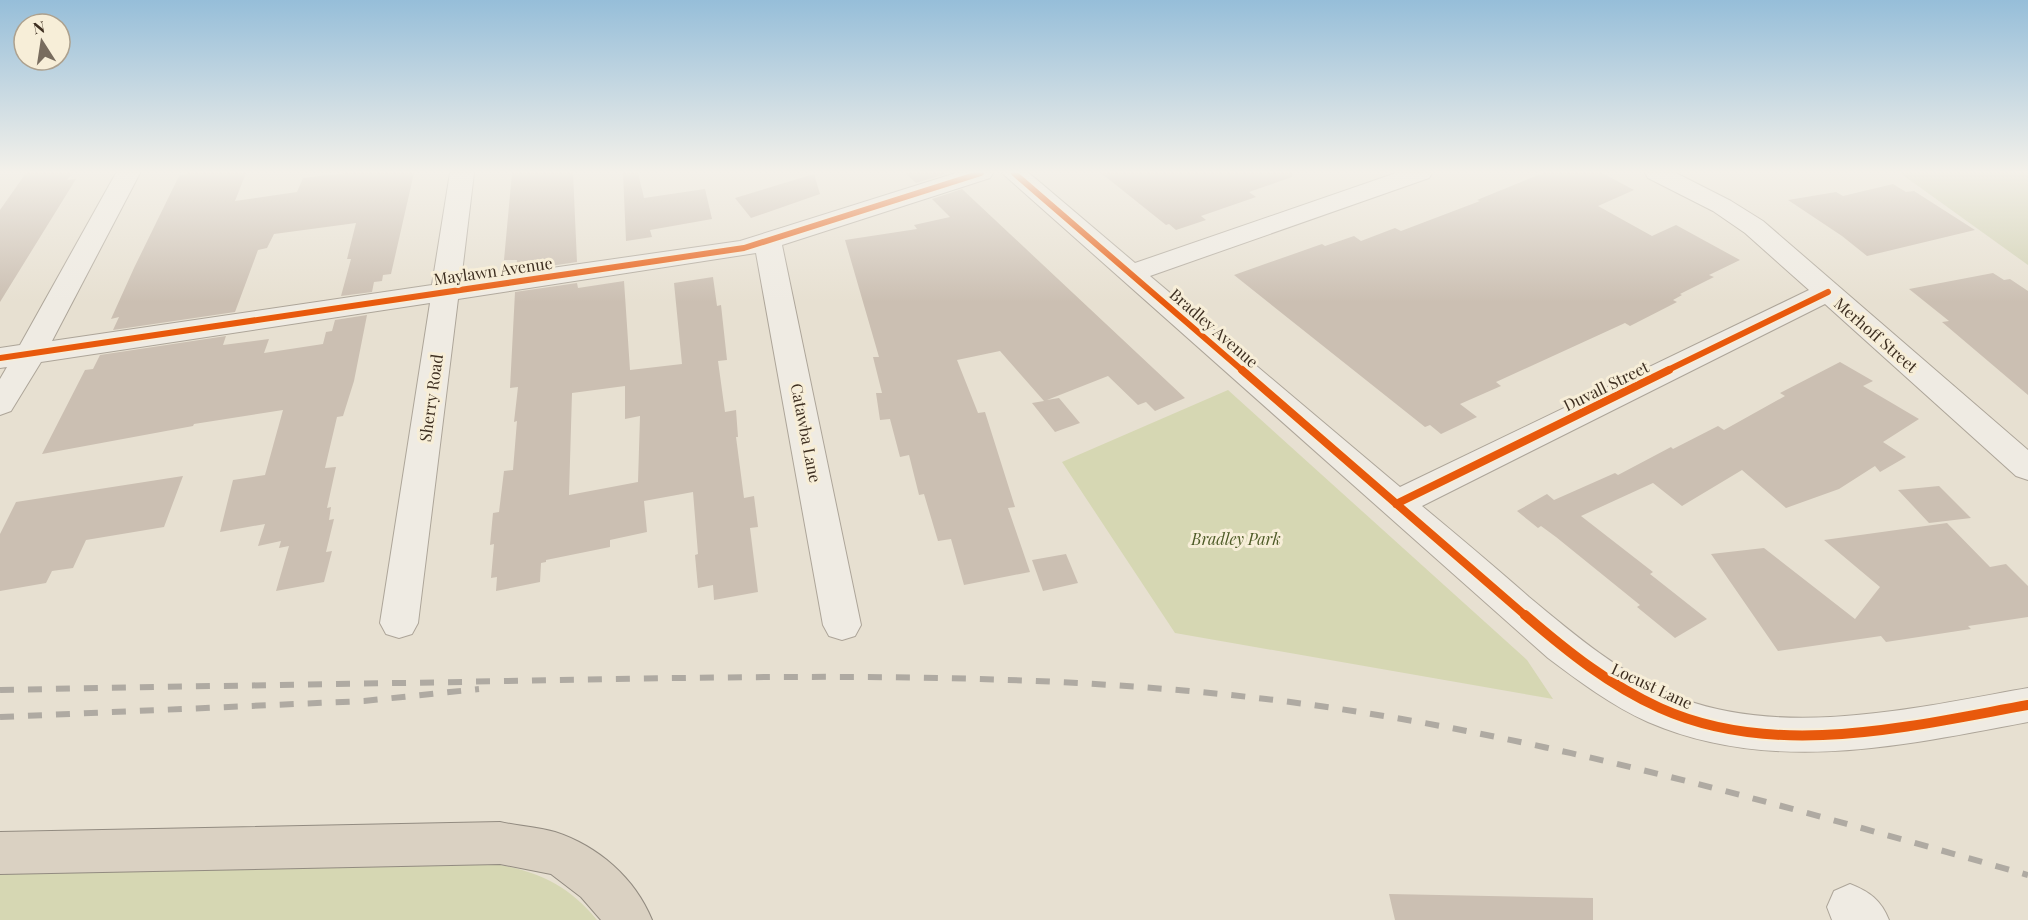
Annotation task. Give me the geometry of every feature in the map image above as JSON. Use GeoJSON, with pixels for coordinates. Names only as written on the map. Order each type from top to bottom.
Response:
{"type":"FeatureCollection","features":[{"type":"Feature","properties":{"kind":"highway"},"geometry":{"type":"LineString","coordinates":[[0,854],[500,843],[557,855],[592,876],[618,903],[629,920]]}},
{"type":"Feature","properties":{"kind":"street"},"geometry":{"type":"LineString","coordinates":[[0,404],[30,354],[105,216]]}},
{"type":"Feature","properties":{"kind":"street","name":"Sherry Road"},"geometry":{"type":"LineString","coordinates":[[399,623],[456,216]]}},
{"type":"Feature","properties":{"kind":"street","name":"Maylawn Avenue"},"geometry":{"type":"LineString","coordinates":[[0,358],[744,248],[848,216]]}},
{"type":"Feature","properties":{"kind":"street","name":"Bradley Avenue"},"geometry":{"type":"LineString","coordinates":[[1064,216],[1396,504]]}},
{"type":"Feature","properties":{"kind":"street"},"geometry":{"type":"LineString","coordinates":[[1131,273],[1296,216]]}},
{"type":"Feature","properties":{"kind":"street","name":"Merhoff Street"},"geometry":{"type":"LineString","coordinates":[[1737,216],[1754,227],[2028,468]]}},
{"type":"Feature","properties":{"kind":"street","name":"Catawba Lane"},"geometry":{"type":"LineString","coordinates":[[768,242],[843,625]]}},
{"type":"Feature","properties":{"kind":"street","name":"Duvall Street"},"geometry":{"type":"LineString","coordinates":[[1396,504],[1828,292]]}},
{"type":"Feature","properties":{"kind":"street","name":"Locust Lane"},"geometry":{"type":"LineString","coordinates":[[1396,504],[1562,647],[1601,676],[1648,702],[1696,721],[1750,732],[1816,736],[1862,732],[2028,705]]}},
{"type":"Feature","properties":{"kind":"green space"},"geometry":{"type":"Polygon","coordinates":[[[1960,216],[2028,216],[2028,265],[1960,216]]]}},
{"type":"Feature","properties":{"kind":"green space","name":"Bradley Park"},"geometry":{"type":"Polygon","coordinates":[[[1228,390],[1527,660],[1553,699],[1175,633],[1062,462],[1228,390]]]}},
{"type":"Feature","properties":{"kind":"green space"},"geometry":{"type":"Polygon","coordinates":[[[484,862],[518,869],[547,879],[573,896],[597,920],[0,920],[0,874],[484,862]]]}},
{"type":"Feature","properties":{"kind":"building"},"geometry":{"type":"Polygon","coordinates":[[[0,216],[53,216],[0,302],[0,216]]]}},
{"type":"Feature","properties":{"kind":"building"},"geometry":{"type":"Polygon","coordinates":[[[159,216],[404,216],[391,274],[383,275],[382,281],[374,282],[372,292],[341,296],[351,259],[347,259],[356,223],[274,234],[267,248],[258,250],[235,312],[113,330],[119,317],[111,319],[159,216]]]}},
{"type":"Feature","properties":{"kind":"building"},"geometry":{"type":"Polygon","coordinates":[[[508,216],[575,216],[577,262],[516,271],[517,260],[504,260],[508,216]]]}},
{"type":"Feature","properties":{"kind":"building"},"geometry":{"type":"Polygon","coordinates":[[[625,216],[711,216],[712,219],[650,230],[652,237],[626,241],[625,216]]]}},
{"type":"Feature","properties":{"kind":"building"},"geometry":{"type":"Polygon","coordinates":[[[991,216],[1185,398],[1155,411],[1146,402],[1138,405],[1108,376],[1047,400],[1059,398],[1080,423],[1055,432],[1032,403],[1044,401],[1000,351],[957,360],[978,413],[985,412],[1015,507],[1008,508],[1030,572],[964,585],[951,539],[938,541],[924,494],[919,495],[909,455],[900,457],[890,419],[880,420],[876,393],[882,393],[873,357],[879,357],[845,240],[917,229],[914,225],[950,217],[991,216]]]}},
{"type":"Feature","properties":{"kind":"building"},"geometry":{"type":"Polygon","coordinates":[[[1155,216],[1201,216],[1206,220],[1176,230],[1169,224],[1166,225],[1155,216]]]}},
{"type":"Feature","properties":{"kind":"building"},"geometry":{"type":"Polygon","coordinates":[[[1441,216],[1616,216],[1652,236],[1676,225],[1740,260],[1709,275],[1714,277],[1680,294],[1682,295],[1673,300],[1677,302],[1630,326],[1625,323],[1496,382],[1501,386],[1460,404],[1477,417],[1441,434],[1430,425],[1425,427],[1234,275],[1322,244],[1325,246],[1354,236],[1361,241],[1395,228],[1401,231],[1441,216]]]}},
{"type":"Feature","properties":{"kind":"building"},"geometry":{"type":"Polygon","coordinates":[[[1812,216],[1953,216],[1975,230],[1867,256],[1812,216]]]}},
{"type":"Feature","properties":{"kind":"building"},"geometry":{"type":"Polygon","coordinates":[[[1993,273],[2004,280],[2010,279],[2028,291],[2028,395],[1942,322],[1949,321],[1909,289],[1993,273]]]}},
{"type":"Feature","properties":{"kind":"building"},"geometry":{"type":"Polygon","coordinates":[[[713,277],[717,306],[721,305],[727,360],[718,361],[725,412],[736,410],[738,437],[736,437],[744,498],[754,496],[758,527],[750,528],[758,592],[714,600],[713,585],[698,588],[693,492],[644,501],[647,532],[610,540],[610,547],[546,560],[541,563],[540,582],[496,591],[497,577],[491,578],[494,544],[490,545],[493,513],[499,512],[504,471],[513,470],[517,421],[514,422],[518,387],[510,388],[515,292],[577,283],[578,288],[624,281],[630,370],[682,364],[674,283],[713,277]],[[625,386],[572,393],[569,495],[638,482],[640,416],[625,419],[625,386]]]}},
{"type":"Feature","properties":{"kind":"building"},"geometry":{"type":"Polygon","coordinates":[[[367,315],[354,381],[343,416],[337,417],[325,468],[336,467],[327,508],[331,507],[329,520],[334,519],[326,552],[332,551],[324,582],[276,591],[289,546],[279,548],[281,541],[258,546],[265,524],[220,532],[233,480],[265,475],[283,410],[194,424],[42,454],[85,370],[93,369],[100,355],[226,336],[223,345],[269,339],[264,353],[323,344],[326,332],[332,331],[335,320],[367,315]]]}},
{"type":"Feature","properties":{"kind":"building"},"geometry":{"type":"Polygon","coordinates":[[[1840,362],[1873,381],[1863,386],[1919,419],[1883,442],[1906,457],[1880,472],[1875,466],[1839,489],[1786,508],[1742,470],[1682,506],[1653,483],[1581,516],[1653,572],[1650,574],[1707,619],[1675,638],[1637,607],[1640,605],[1556,537],[1541,526],[1538,528],[1517,511],[1547,494],[1554,500],[1615,473],[1618,475],[1671,447],[1673,449],[1718,426],[1724,430],[1785,396],[1780,393],[1840,362]]]}},
{"type":"Feature","properties":{"kind":"building"},"geometry":{"type":"Polygon","coordinates":[[[183,476],[164,527],[86,540],[73,568],[52,571],[46,583],[0,591],[0,534],[16,502],[183,476]]]}},
{"type":"Feature","properties":{"kind":"building"},"geometry":{"type":"Polygon","coordinates":[[[1939,486],[1971,518],[1929,523],[1898,490],[1939,486]]]}},
{"type":"Feature","properties":{"kind":"building"},"geometry":{"type":"Polygon","coordinates":[[[1947,523],[1990,567],[2006,564],[2028,586],[2028,617],[1968,626],[1971,629],[1886,642],[1881,636],[1778,651],[1711,554],[1764,548],[1855,619],[1880,587],[1824,540],[1947,523]]]}},
{"type":"Feature","properties":{"kind":"building"},"geometry":{"type":"Polygon","coordinates":[[[1066,554],[1078,583],[1043,591],[1032,560],[1066,554]]]}},
{"type":"Feature","properties":{"kind":"building"},"geometry":{"type":"Polygon","coordinates":[[[1389,894],[1593,898],[1593,920],[1395,920],[1389,894]]]}},
{"type":"Feature","properties":{"kind":"railway"},"geometry":{"type":"LineString","coordinates":[[0,690],[823,677],[1001,680],[1178,690],[1266,699],[1363,713],[1555,750],[1745,796],[2028,875]]}},
{"type":"Feature","properties":{"kind":"railway"},"geometry":{"type":"LineString","coordinates":[[0,717],[364,701],[479,689]]}},
{"type":"Feature","properties":{"kind":"cycle path"},"geometry":{"type":"LineString","coordinates":[[0,358],[744,248],[845,216]]}},
{"type":"Feature","properties":{"kind":"cycle path"},"geometry":{"type":"LineString","coordinates":[[1064,216],[1562,647],[1593,670],[1643,700],[1698,722],[1739,731],[1780,735],[1863,732],[2028,705]]}},
{"type":"Feature","properties":{"kind":"cycle path"},"geometry":{"type":"LineString","coordinates":[[1396,504],[1828,292]]}}]}
